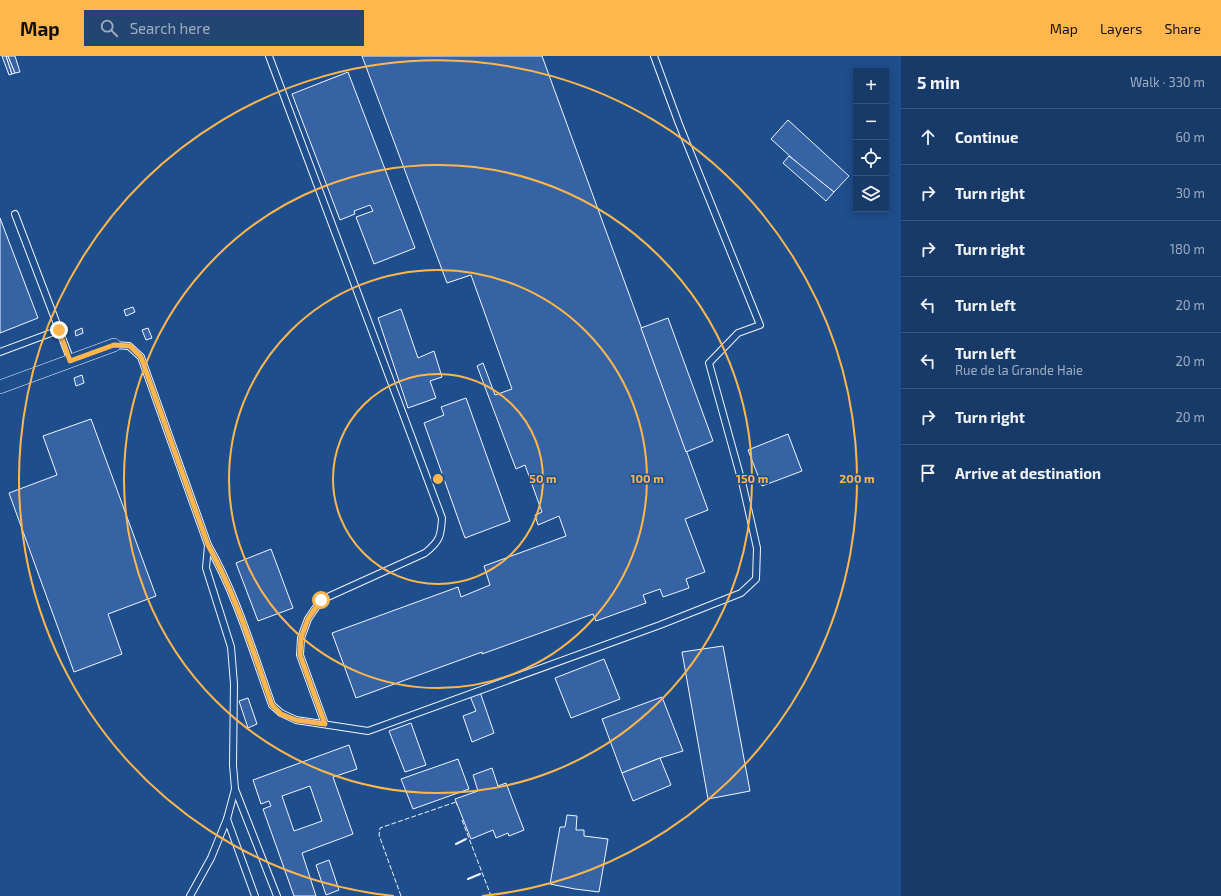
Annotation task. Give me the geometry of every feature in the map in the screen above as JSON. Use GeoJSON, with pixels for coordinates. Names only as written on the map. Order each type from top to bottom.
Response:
{"type":"FeatureCollection","features":[{"type":"Feature","properties":{"kind":"street"},"geometry":{"type":"LineString","coordinates":[[0,387],[114,345]]}},
{"type":"Feature","properties":{"kind":"lane"},"geometry":{"type":"LineString","coordinates":[[269,56],[442,518],[441,532],[434,545],[426,553],[321,600],[308,619],[301,638],[300,655],[325,724]]}},
{"type":"Feature","properties":{"kind":"lane"},"geometry":{"type":"LineString","coordinates":[[114,345],[130,346],[141,357],[208,545],[216,558],[235,602],[272,705],[281,714],[296,720],[368,731],[660,625],[741,593],[756,579],[757,548],[743,486],[710,363],[738,333],[760,325],[682,131],[654,56]]}},
{"type":"Feature","properties":{"kind":"lane"},"geometry":{"type":"LineString","coordinates":[[15,214],[70,361]]}},
{"type":"Feature","properties":{"kind":"lane"},"geometry":{"type":"LineString","coordinates":[[0,352],[59,330]]}},
{"type":"Feature","properties":{"kind":"lane"},"geometry":{"type":"LineString","coordinates":[[208,545],[206,568],[231,647],[234,684],[233,766],[235,789],[277,896]]}},
{"type":"Feature","properties":{"kind":"lane"},"geometry":{"type":"LineString","coordinates":[[190,896],[211,858],[227,819],[235,789]]}},
{"type":"Feature","properties":{"kind":"lane"},"geometry":{"type":"LineString","coordinates":[[227,819],[255,896]]}},
{"type":"Feature","properties":{"kind":"building"},"geometry":{"type":"Polygon","coordinates":[[[2,56],[6,56],[12,74],[9,75],[2,56]]]}},
{"type":"Feature","properties":{"kind":"building"},"geometry":{"type":"Polygon","coordinates":[[[6,56],[8,56],[15,73],[12,74],[6,56]]]}},
{"type":"Feature","properties":{"kind":"building"},"geometry":{"type":"Polygon","coordinates":[[[8,56],[15,56],[20,72],[15,73],[8,56]]]}},
{"type":"Feature","properties":{"kind":"building"},"geometry":{"type":"Polygon","coordinates":[[[362,56],[542,56],[708,510],[685,519],[705,572],[686,579],[689,588],[663,597],[660,589],[643,595],[646,603],[596,621],[593,614],[482,654],[482,652],[356,698],[332,633],[458,587],[461,597],[490,585],[484,566],[566,536],[559,516],[538,525],[535,515],[542,512],[525,465],[516,469],[477,366],[483,363],[495,395],[512,389],[471,275],[447,283],[362,56]]]}},
{"type":"Feature","properties":{"kind":"building"},"geometry":{"type":"Polygon","coordinates":[[[348,72],[415,248],[374,264],[356,217],[373,211],[370,205],[354,211],[355,214],[340,220],[292,94],[348,72]]]}},
{"type":"Feature","properties":{"kind":"building"},"geometry":{"type":"Polygon","coordinates":[[[788,120],[849,176],[834,192],[802,167],[771,139],[788,120]]]}},
{"type":"Feature","properties":{"kind":"building"},"geometry":{"type":"Polygon","coordinates":[[[789,156],[834,192],[826,201],[783,163],[789,156]]]}},
{"type":"Feature","properties":{"kind":"building"},"geometry":{"type":"Polygon","coordinates":[[[0,218],[38,318],[0,333],[0,218]]]}},
{"type":"Feature","properties":{"kind":"building"},"geometry":{"type":"Polygon","coordinates":[[[133,307],[135,312],[126,316],[124,310],[133,307]]]}},
{"type":"Feature","properties":{"kind":"building"},"geometry":{"type":"Polygon","coordinates":[[[401,309],[418,358],[434,351],[442,377],[430,381],[436,398],[408,408],[378,318],[401,309]]]}},
{"type":"Feature","properties":{"kind":"building"},"geometry":{"type":"Polygon","coordinates":[[[668,318],[713,441],[686,452],[641,328],[668,318]]]}},
{"type":"Feature","properties":{"kind":"building"},"geometry":{"type":"Polygon","coordinates":[[[82,328],[83,333],[76,336],[75,331],[82,328]]]}},
{"type":"Feature","properties":{"kind":"building"},"geometry":{"type":"Polygon","coordinates":[[[148,328],[152,338],[146,340],[142,330],[148,328]]]}},
{"type":"Feature","properties":{"kind":"building"},"geometry":{"type":"Polygon","coordinates":[[[82,375],[84,383],[76,386],[74,378],[82,375]]]}},
{"type":"Feature","properties":{"kind":"building"},"geometry":{"type":"Polygon","coordinates":[[[466,398],[510,521],[465,538],[424,423],[444,415],[441,407],[466,398]]]}},
{"type":"Feature","properties":{"kind":"building"},"geometry":{"type":"Polygon","coordinates":[[[91,419],[156,596],[108,614],[122,654],[74,672],[9,493],[57,475],[43,436],[91,419]]]}},
{"type":"Feature","properties":{"kind":"building"},"geometry":{"type":"Polygon","coordinates":[[[788,434],[802,471],[762,486],[748,450],[788,434]]]}},
{"type":"Feature","properties":{"kind":"building"},"geometry":{"type":"Polygon","coordinates":[[[271,549],[293,608],[258,621],[236,563],[271,549]]]}},
{"type":"Feature","properties":{"kind":"building"},"geometry":{"type":"Polygon","coordinates":[[[723,646],[750,791],[708,799],[682,652],[723,646]]]}},
{"type":"Feature","properties":{"kind":"building"},"geometry":{"type":"Polygon","coordinates":[[[604,659],[620,699],[571,718],[555,678],[604,659]]]}},
{"type":"Feature","properties":{"kind":"building"},"geometry":{"type":"Polygon","coordinates":[[[480,692],[494,733],[472,742],[463,716],[476,711],[470,696],[480,692]]]}},
{"type":"Feature","properties":{"kind":"building"},"geometry":{"type":"Polygon","coordinates":[[[662,697],[683,751],[660,758],[622,773],[602,719],[662,697]]]}},
{"type":"Feature","properties":{"kind":"building"},"geometry":{"type":"Polygon","coordinates":[[[248,698],[257,724],[248,728],[239,701],[248,698]]]}},
{"type":"Feature","properties":{"kind":"building"},"geometry":{"type":"Polygon","coordinates":[[[411,723],[426,765],[405,772],[389,731],[411,723]]]}},
{"type":"Feature","properties":{"kind":"building"},"geometry":{"type":"Polygon","coordinates":[[[349,745],[357,769],[333,777],[353,834],[302,853],[316,896],[294,896],[263,809],[271,806],[269,801],[261,804],[253,780],[349,745]],[[310,786],[282,796],[294,831],[322,821],[310,786]]]}},
{"type":"Feature","properties":{"kind":"building"},"geometry":{"type":"Polygon","coordinates":[[[660,758],[671,785],[633,801],[622,773],[660,758]]]}},
{"type":"Feature","properties":{"kind":"building"},"geometry":{"type":"Polygon","coordinates":[[[458,759],[469,789],[413,809],[401,779],[458,759]]]}},
{"type":"Feature","properties":{"kind":"building"},"geometry":{"type":"Polygon","coordinates":[[[492,768],[498,786],[506,783],[524,830],[509,836],[508,833],[496,838],[493,830],[471,839],[455,799],[478,791],[473,775],[492,768]]]}},
{"type":"Feature","properties":{"kind":"building"},"geometry":{"type":"Polygon","coordinates":[[[567,815],[577,816],[576,830],[584,830],[584,836],[608,839],[599,892],[550,884],[560,827],[565,827],[567,815]]]}},
{"type":"Feature","properties":{"kind":"building"},"geometry":{"type":"Polygon","coordinates":[[[329,860],[339,890],[326,895],[316,865],[329,860]]]}},
{"type":"Feature","properties":{"kind":"fence"},"geometry":{"type":"LineString","coordinates":[[401,896],[379,835],[380,828],[456,802],[457,805]]}},
{"type":"Feature","properties":{"kind":"fence"},"geometry":{"type":"LineString","coordinates":[[462,820],[491,896]]}},
{"type":"Feature","properties":{"kind":"wall"},"geometry":{"type":"LineString","coordinates":[[456,844],[466,839]]}},
{"type":"Feature","properties":{"kind":"wall"},"geometry":{"type":"LineString","coordinates":[[468,879],[480,874]]}},
{"type":"Feature","properties":{"kind":"route"},"geometry":{"type":"LineString","coordinates":[[59,330],[70,361],[114,345],[130,346],[141,357],[208,545],[216,558],[235,602],[272,705],[281,714],[296,720],[325,724],[300,655],[301,638],[308,619],[321,600]]}}]}
